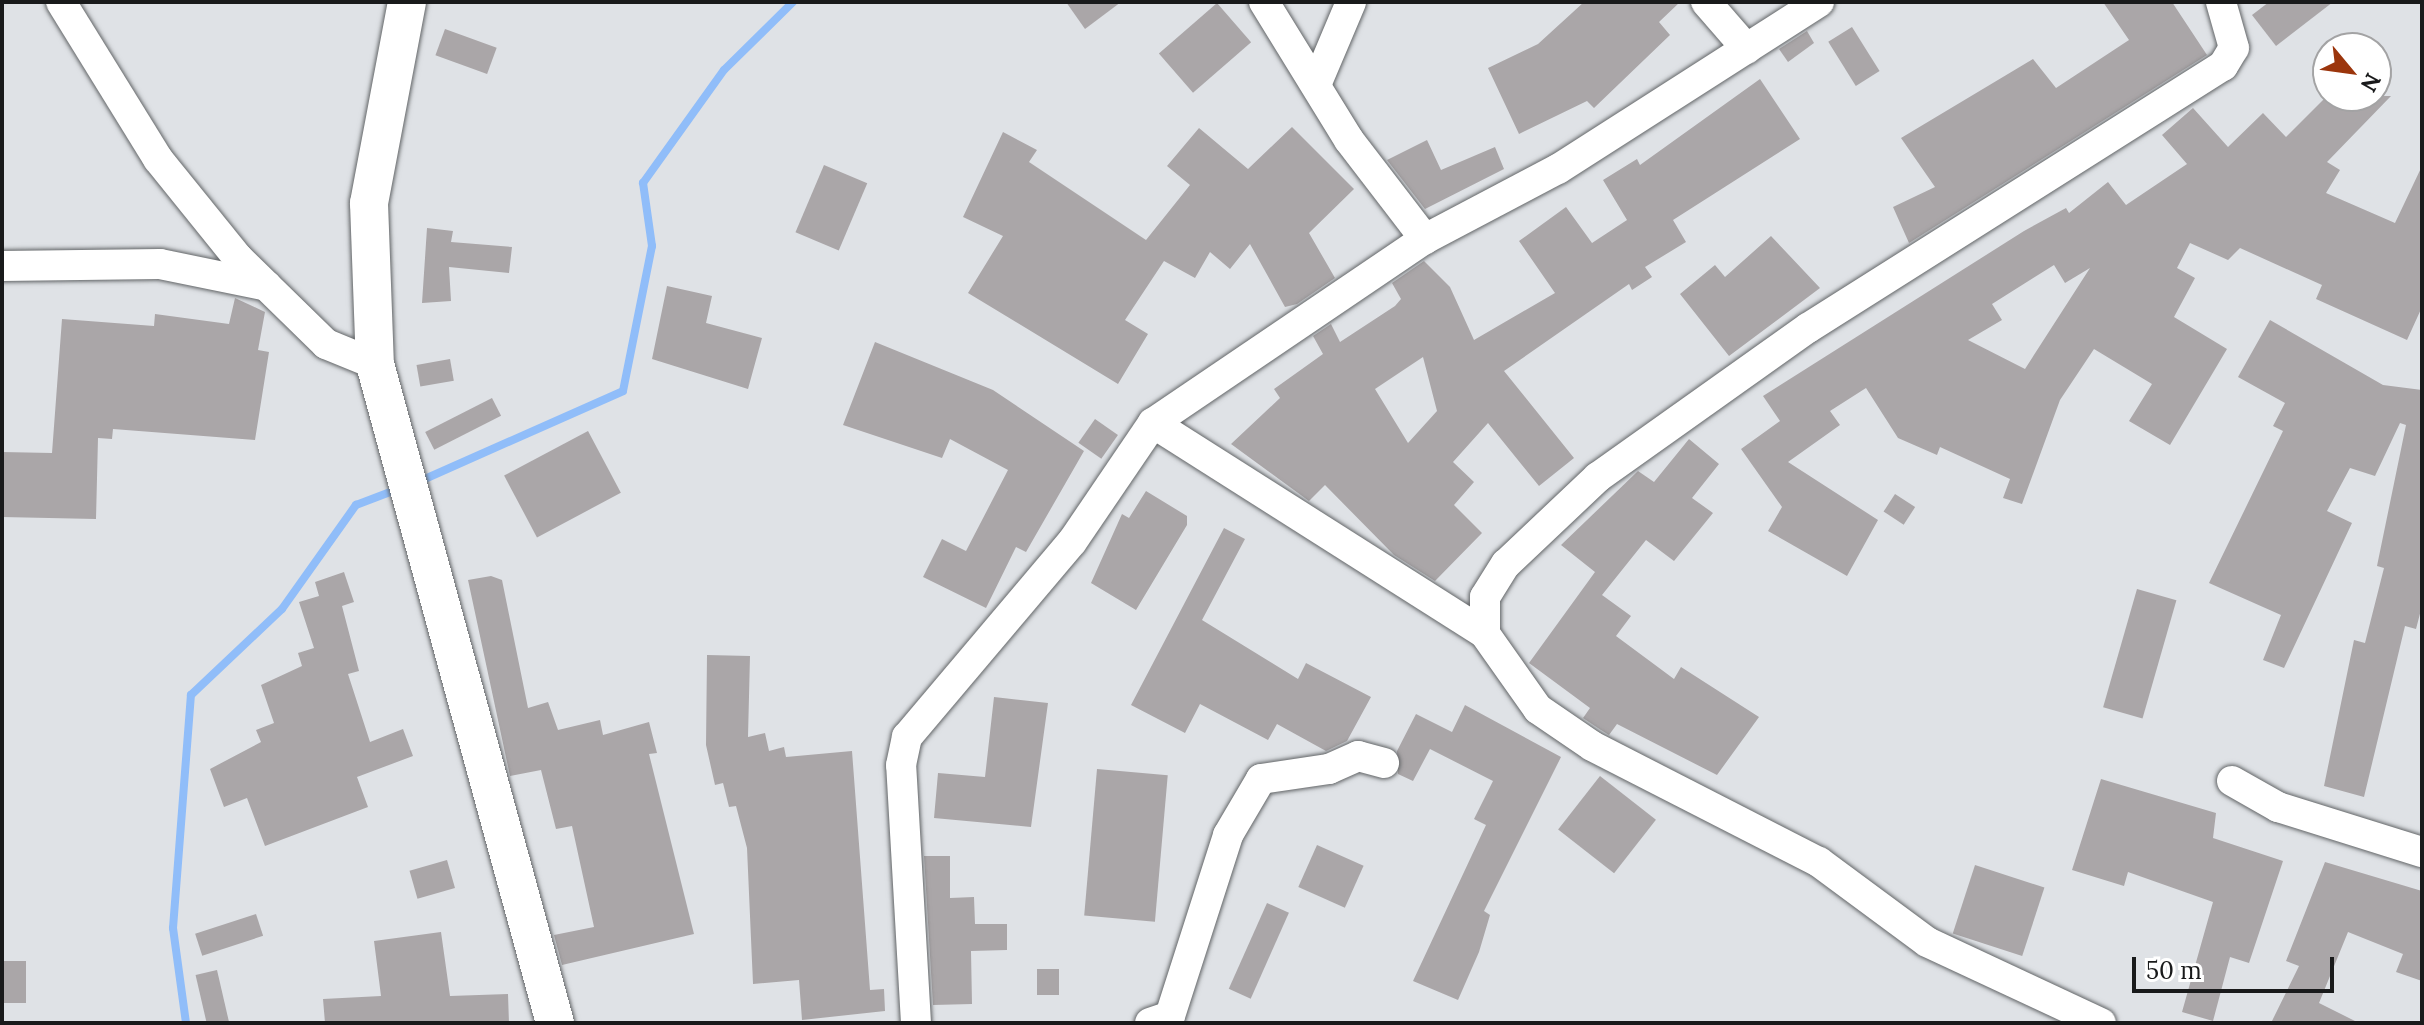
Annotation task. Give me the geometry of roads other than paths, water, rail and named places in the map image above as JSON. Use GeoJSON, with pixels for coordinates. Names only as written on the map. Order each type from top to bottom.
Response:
{"type":"FeatureCollection","features":[{"type":"Feature","properties":{"kind":"main road"},"geometry":{"type":"LineString","coordinates":[[407,2],[369,203],[375,364],[420,513],[555,1023]]}},
{"type":"Feature","properties":{"kind":"street"},"geometry":{"type":"LineString","coordinates":[[61,2],[158,159],[267,286],[326,344],[375,364]]}},
{"type":"Feature","properties":{"kind":"street"},"geometry":{"type":"LineString","coordinates":[[1264,2],[1316,85],[1425,239]]}},
{"type":"Feature","properties":{"kind":"street"},"geometry":{"type":"LineString","coordinates":[[1316,85],[1351,2]]}},
{"type":"Feature","properties":{"kind":"street"},"geometry":{"type":"LineString","coordinates":[[1706,2],[1747,49]]}},
{"type":"Feature","properties":{"kind":"street"},"geometry":{"type":"LineString","coordinates":[[916,1023],[901,765],[926,709],[958,680],[1072,542],[1153,423],[1425,239],[1558,169],[1819,2]]}},
{"type":"Feature","properties":{"kind":"street"},"geometry":{"type":"LineString","coordinates":[[1485,634],[1485,597],[1506,564],[1598,477],[1808,328],[2223,66],[2234,48],[2221,2]]}},
{"type":"Feature","properties":{"kind":"street"},"geometry":{"type":"LineString","coordinates":[[2,266],[160,264],[267,286]]}},
{"type":"Feature","properties":{"kind":"street"},"geometry":{"type":"LineString","coordinates":[[1153,423],[1485,634],[1538,709],[1592,746],[1819,862],[1927,942],[2101,1023]]}},
{"type":"Feature","properties":{"kind":"street"},"geometry":{"type":"LineString","coordinates":[[1150,1023],[1170,1016],[1228,835],[1261,779],[1329,769],[1358,756],[1384,763]]}},
{"type":"Feature","properties":{"kind":"street"},"geometry":{"type":"LineString","coordinates":[[2232,781],[2278,807],[2422,852]]}},
{"type":"Feature","properties":{"kind":"waterway"},"geometry":{"type":"LineString","coordinates":[[418,482],[623,391],[652,246],[643,183],[724,70],[793,2]]}},
{"type":"Feature","properties":{"kind":"waterway"},"geometry":{"type":"LineString","coordinates":[[186,1023],[173,928],[191,695],[282,609],[356,505],[398,489]]}}]}
